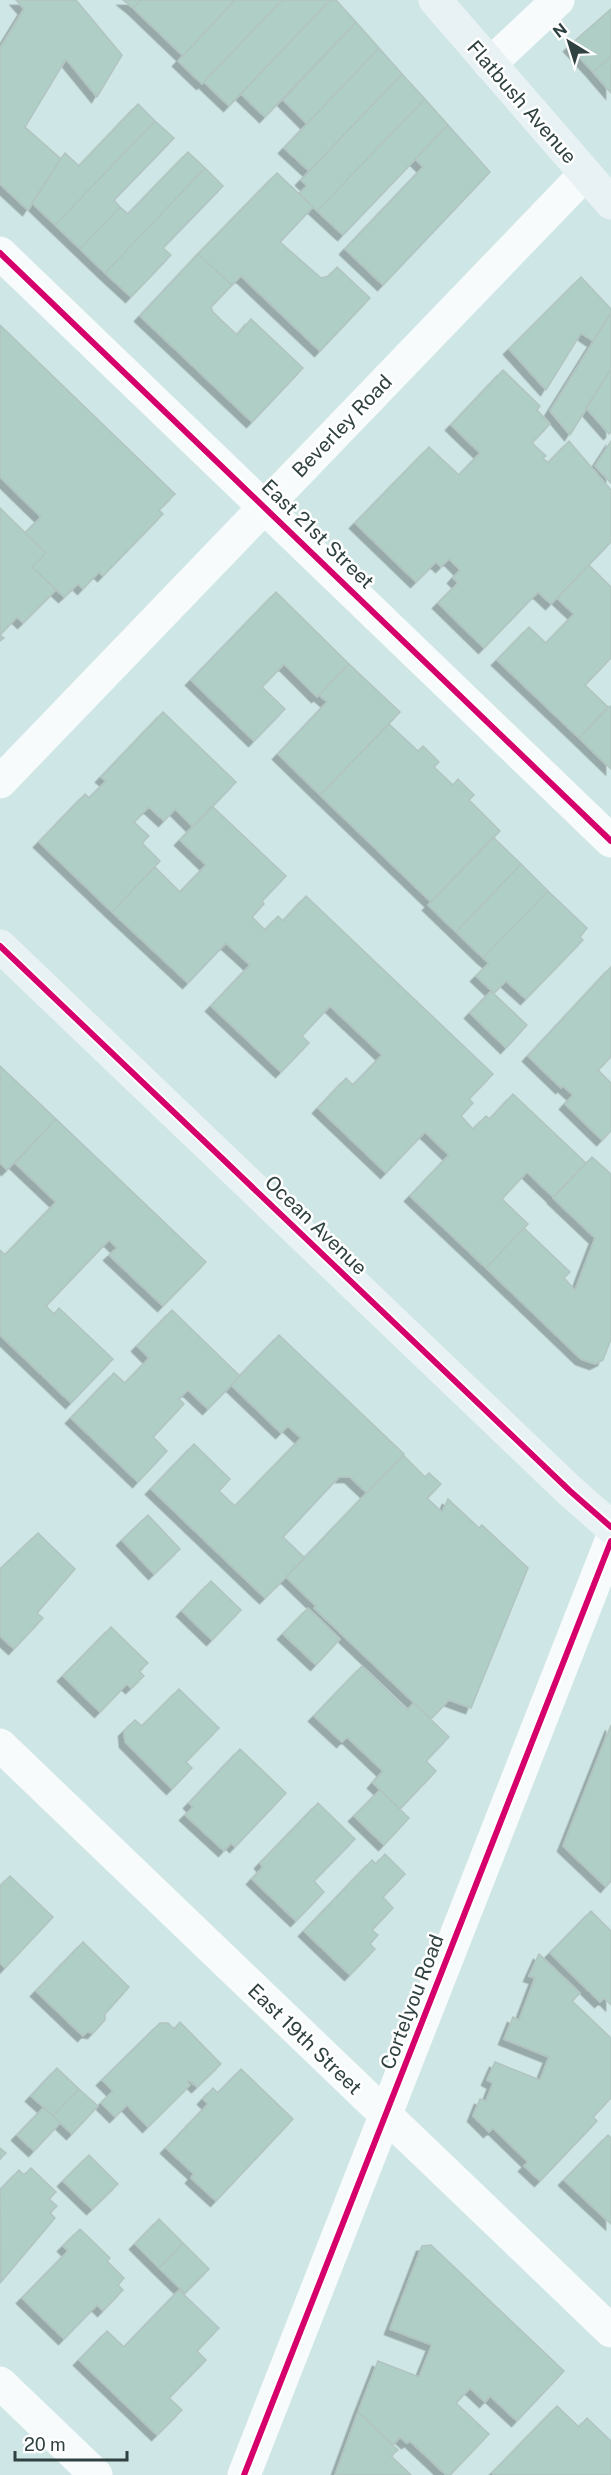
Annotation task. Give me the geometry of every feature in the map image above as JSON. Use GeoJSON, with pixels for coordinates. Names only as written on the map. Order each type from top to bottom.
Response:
{"type":"FeatureCollection","features":[{"type":"Feature","properties":{"kind":"main road","name":"Flatbush Avenue"},"geometry":{"type":"LineString","coordinates":[[435,0],[611,203]]}},
{"type":"Feature","properties":{"kind":"main road","name":"Ocean Avenue"},"geometry":{"type":"LineString","coordinates":[[0,946],[570,1491],[611,1527]]}},
{"type":"Feature","properties":{"kind":"street"},"geometry":{"type":"LineString","coordinates":[[489,64],[558,0]]}},
{"type":"Feature","properties":{"kind":"street","name":"Beverley Road"},"geometry":{"type":"LineString","coordinates":[[0,783],[585,174]]}},
{"type":"Feature","properties":{"kind":"street","name":"East 21st Street"},"geometry":{"type":"LineString","coordinates":[[0,253],[611,841]]}},
{"type":"Feature","properties":{"kind":"street","name":"Cortelyou Road"},"geometry":{"type":"LineString","coordinates":[[244,2475],[611,1541]]}},
{"type":"Feature","properties":{"kind":"street","name":"East 19th Street"},"geometry":{"type":"LineString","coordinates":[[0,1745],[611,2331]]}},
{"type":"Feature","properties":{"kind":"street"},"geometry":{"type":"LineString","coordinates":[[0,2383],[96,2475]]}},
{"type":"Feature","properties":{"kind":"building"},"geometry":{"type":"Polygon","coordinates":[[[16,0],[76,0],[122,55],[97,97],[66,59],[25,127],[61,159],[28,210],[0,184],[0,48],[24,9],[16,0]]]}},
{"type":"Feature","properties":{"kind":"building"},"geometry":{"type":"Polygon","coordinates":[[[123,0],[141,0],[133,8],[123,0]]]}},
{"type":"Feature","properties":{"kind":"building"},"geometry":{"type":"Polygon","coordinates":[[[141,0],[235,0],[183,56],[133,8],[141,0]]]}},
{"type":"Feature","properties":{"kind":"building"},"geometry":{"type":"Polygon","coordinates":[[[235,0],[282,0],[202,84],[178,61],[235,0]]]}},
{"type":"Feature","properties":{"kind":"building"},"geometry":{"type":"Polygon","coordinates":[[[282,0],[330,0],[229,106],[204,82],[282,0]]]}},
{"type":"Feature","properties":{"kind":"building"},"geometry":{"type":"Polygon","coordinates":[[[330,0],[336,0],[356,22],[265,117],[241,94],[330,0]]]}},
{"type":"Feature","properties":{"kind":"building"},"geometry":{"type":"Polygon","coordinates":[[[611,9],[611,56],[593,72],[569,46],[611,9]]]}},
{"type":"Feature","properties":{"kind":"building"},"geometry":{"type":"Polygon","coordinates":[[[356,22],[379,48],[307,124],[283,100],[356,22]]]}},
{"type":"Feature","properties":{"kind":"building"},"geometry":{"type":"Polygon","coordinates":[[[379,48],[402,74],[309,171],[284,148],[379,48]]]}},
{"type":"Feature","properties":{"kind":"building"},"geometry":{"type":"Polygon","coordinates":[[[611,56],[611,93],[593,72],[611,56]]]}},
{"type":"Feature","properties":{"kind":"building"},"geometry":{"type":"Polygon","coordinates":[[[402,74],[425,99],[317,211],[299,193],[307,186],[301,180],[402,74]]]}},
{"type":"Feature","properties":{"kind":"building"},"geometry":{"type":"Polygon","coordinates":[[[425,99],[448,125],[343,235],[317,211],[425,99]]]}},
{"type":"Feature","properties":{"kind":"building"},"geometry":{"type":"Polygon","coordinates":[[[138,104],[155,121],[55,225],[32,203],[65,153],[79,166],[138,104]]]}},
{"type":"Feature","properties":{"kind":"building"},"geometry":{"type":"Polygon","coordinates":[[[155,121],[174,138],[114,200],[120,207],[80,249],[55,225],[155,121]]]}},
{"type":"Feature","properties":{"kind":"building"},"geometry":{"type":"Polygon","coordinates":[[[448,125],[490,172],[383,285],[345,249],[423,167],[415,159],[448,125]]]}},
{"type":"Feature","properties":{"kind":"building"},"geometry":{"type":"Polygon","coordinates":[[[188,152],[205,168],[105,273],[80,249],[120,207],[128,214],[188,152]]]}},
{"type":"Feature","properties":{"kind":"building"},"geometry":{"type":"Polygon","coordinates":[[[205,168],[223,186],[163,248],[171,255],[131,297],[105,273],[205,168]]]}},
{"type":"Feature","properties":{"kind":"building"},"geometry":{"type":"Polygon","coordinates":[[[277,173],[313,207],[280,242],[321,278],[329,276],[337,267],[370,298],[320,351],[241,276],[232,285],[198,254],[277,173]]]}},
{"type":"Feature","properties":{"kind":"building"},"geometry":{"type":"Polygon","coordinates":[[[198,254],[232,285],[211,307],[213,312],[237,335],[251,319],[303,368],[252,422],[140,316],[198,254]]]}},
{"type":"Feature","properties":{"kind":"building"},"geometry":{"type":"Polygon","coordinates":[[[581,277],[611,309],[611,313],[593,341],[581,333],[546,390],[509,349],[581,277]]]}},
{"type":"Feature","properties":{"kind":"building"},"geometry":{"type":"Polygon","coordinates":[[[611,313],[611,369],[570,435],[550,411],[611,313]]]}},
{"type":"Feature","properties":{"kind":"building"},"geometry":{"type":"Polygon","coordinates":[[[0,325],[175,494],[159,510],[163,514],[103,576],[99,572],[83,589],[78,584],[64,597],[32,567],[46,553],[25,533],[41,517],[0,477],[0,325]]]}},
{"type":"Feature","properties":{"kind":"building"},"geometry":{"type":"Polygon","coordinates":[[[611,369],[611,432],[609,434],[586,408],[611,369]]]}},
{"type":"Feature","properties":{"kind":"building"},"geometry":{"type":"Polygon","coordinates":[[[503,370],[540,406],[537,410],[550,424],[532,443],[546,456],[543,458],[548,463],[569,441],[611,490],[611,542],[551,604],[538,592],[484,648],[438,603],[458,583],[453,578],[460,570],[449,559],[441,567],[436,562],[416,582],[355,523],[429,447],[459,475],[480,453],[451,425],[503,370]]]}},
{"type":"Feature","properties":{"kind":"building"},"geometry":{"type":"Polygon","coordinates":[[[611,441],[611,483],[595,466],[611,441]]]}},
{"type":"Feature","properties":{"kind":"building"},"geometry":{"type":"Polygon","coordinates":[[[0,508],[46,553],[32,567],[56,590],[23,623],[17,617],[0,635],[0,508]]]}},
{"type":"Feature","properties":{"kind":"building"},"geometry":{"type":"Polygon","coordinates":[[[589,565],[611,587],[611,658],[585,685],[608,707],[579,738],[497,660],[529,627],[546,643],[574,614],[557,598],[589,565]]]}},
{"type":"Feature","properties":{"kind":"building"},"geometry":{"type":"Polygon","coordinates":[[[276,592],[349,664],[317,697],[284,664],[262,687],[285,709],[254,741],[191,680],[276,592]]]}},
{"type":"Feature","properties":{"kind":"building"},"geometry":{"type":"Polygon","coordinates":[[[349,664],[400,712],[320,795],[278,754],[327,702],[319,695],[349,664]]]}},
{"type":"Feature","properties":{"kind":"building"},"geometry":{"type":"Polygon","coordinates":[[[611,707],[611,769],[579,738],[611,707]]]}},
{"type":"Feature","properties":{"kind":"building"},"geometry":{"type":"Polygon","coordinates":[[[163,712],[236,782],[193,827],[175,809],[164,821],[149,807],[134,822],[149,836],[142,843],[160,861],[112,912],[39,842],[85,794],[89,798],[106,781],[101,777],[163,712]]]}},
{"type":"Feature","properties":{"kind":"building"},"geometry":{"type":"Polygon","coordinates":[[[389,724],[418,751],[423,746],[439,762],[434,767],[453,785],[458,779],[474,795],[469,800],[500,831],[431,902],[320,795],[389,724]]]}},
{"type":"Feature","properties":{"kind":"building"},"geometry":{"type":"Polygon","coordinates":[[[212,806],[286,876],[262,901],[264,904],[252,917],[265,930],[278,916],[283,921],[306,896],[493,1074],[469,1099],[473,1103],[461,1116],[473,1129],[486,1116],[490,1119],[513,1094],[586,1163],[553,1197],[527,1172],[502,1199],[528,1224],[486,1268],[410,1196],[449,1155],[425,1132],[386,1173],[318,1108],[346,1078],[353,1085],[382,1055],[330,1006],[302,1036],[309,1043],[281,1072],[211,1006],[250,965],[226,943],[188,983],[112,912],[155,867],[180,892],[206,865],[180,840],[212,806]]]}},
{"type":"Feature","properties":{"kind":"building"},"geometry":{"type":"Polygon","coordinates":[[[493,837],[521,864],[456,932],[428,905],[493,837]]]}},
{"type":"Feature","properties":{"kind":"building"},"geometry":{"type":"Polygon","coordinates":[[[521,864],[548,891],[483,958],[456,932],[521,864]]]}},
{"type":"Feature","properties":{"kind":"building"},"geometry":{"type":"Polygon","coordinates":[[[548,891],[587,928],[580,937],[583,940],[526,999],[506,981],[494,993],[476,976],[489,963],[483,958],[548,891]]]}},
{"type":"Feature","properties":{"kind":"building"},"geometry":{"type":"Polygon","coordinates":[[[611,967],[611,1057],[598,1070],[611,1083],[611,1131],[602,1140],[565,1104],[573,1095],[563,1086],[561,1088],[528,1056],[611,967]]]}},
{"type":"Feature","properties":{"kind":"building"},"geometry":{"type":"Polygon","coordinates":[[[491,991],[527,1025],[506,1048],[470,1013],[491,991]]]}},
{"type":"Feature","properties":{"kind":"building"},"geometry":{"type":"Polygon","coordinates":[[[0,1066],[56,1119],[7,1170],[0,1163],[0,1066]]]}},
{"type":"Feature","properties":{"kind":"building"},"geometry":{"type":"Polygon","coordinates":[[[56,1119],[206,1262],[163,1306],[109,1255],[117,1248],[109,1240],[46,1306],[54,1314],[59,1308],[113,1359],[71,1403],[0,1335],[0,1250],[5,1255],[56,1202],[15,1163],[56,1119]]]}},
{"type":"Feature","properties":{"kind":"building"},"geometry":{"type":"Polygon","coordinates":[[[592,1157],[611,1174],[611,1339],[603,1360],[595,1364],[581,1359],[486,1268],[524,1228],[570,1272],[564,1278],[575,1290],[595,1238],[553,1198],[592,1157]]]}},
{"type":"Feature","properties":{"kind":"building"},"geometry":{"type":"Polygon","coordinates":[[[172,1310],[240,1376],[208,1409],[188,1390],[179,1399],[184,1404],[153,1437],[167,1451],[138,1482],[71,1418],[114,1373],[125,1383],[149,1358],[137,1346],[172,1310]]]}},
{"type":"Feature","properties":{"kind":"building"},"geometry":{"type":"Polygon","coordinates":[[[279,1335],[404,1454],[367,1493],[350,1477],[339,1477],[283,1537],[305,1558],[265,1598],[151,1489],[194,1444],[230,1479],[219,1491],[235,1506],[301,1438],[288,1426],[281,1433],[231,1385],[279,1335]]]}},
{"type":"Feature","properties":{"kind":"building"},"geometry":{"type":"Polygon","coordinates":[[[403,1455],[425,1477],[429,1473],[441,1484],[427,1498],[442,1512],[448,1499],[479,1528],[482,1525],[528,1568],[471,1708],[449,1700],[431,1719],[314,1608],[316,1606],[286,1577],[403,1455]]]}},
{"type":"Feature","properties":{"kind":"building"},"geometry":{"type":"Polygon","coordinates":[[[148,1515],[180,1549],[154,1574],[122,1540],[148,1515]]]}},
{"type":"Feature","properties":{"kind":"building"},"geometry":{"type":"Polygon","coordinates":[[[38,1533],[75,1569],[37,1613],[43,1618],[14,1649],[0,1636],[0,1569],[38,1533]]]}},
{"type":"Feature","properties":{"kind":"building"},"geometry":{"type":"Polygon","coordinates":[[[211,1581],[241,1610],[212,1640],[182,1611],[211,1581]]]}},
{"type":"Feature","properties":{"kind":"building"},"geometry":{"type":"Polygon","coordinates":[[[308,1608],[340,1639],[316,1665],[283,1634],[308,1608]]]}},
{"type":"Feature","properties":{"kind":"building"},"geometry":{"type":"Polygon","coordinates":[[[111,1627],[148,1663],[139,1671],[144,1676],[131,1688],[127,1684],[100,1712],[63,1676],[111,1627]]]}},
{"type":"Feature","properties":{"kind":"building"},"geometry":{"type":"Polygon","coordinates":[[[362,1666],[407,1710],[414,1703],[449,1737],[426,1761],[436,1771],[400,1809],[373,1783],[383,1771],[347,1737],[342,1742],[314,1716],[362,1666]]]}},
{"type":"Feature","properties":{"kind":"building"},"geometry":{"type":"Polygon","coordinates":[[[179,1689],[219,1728],[186,1762],[192,1768],[172,1789],[125,1742],[124,1731],[135,1720],[142,1726],[179,1689]]]}},
{"type":"Feature","properties":{"kind":"building"},"geometry":{"type":"Polygon","coordinates":[[[611,1725],[611,1881],[606,1887],[563,1846],[611,1725]]]}},
{"type":"Feature","properties":{"kind":"building"},"geometry":{"type":"Polygon","coordinates":[[[240,1749],[286,1793],[235,1847],[231,1843],[224,1851],[185,1815],[193,1807],[189,1803],[240,1749]]]}},
{"type":"Feature","properties":{"kind":"building"},"geometry":{"type":"Polygon","coordinates":[[[380,1790],[409,1818],[384,1845],[354,1816],[380,1790]]]}},
{"type":"Feature","properties":{"kind":"building"},"geometry":{"type":"Polygon","coordinates":[[[318,1803],[355,1839],[314,1881],[324,1892],[296,1921],[252,1879],[263,1867],[260,1863],[318,1803]]]}},
{"type":"Feature","properties":{"kind":"building"},"geometry":{"type":"Polygon","coordinates":[[[385,1854],[405,1874],[383,1897],[393,1908],[372,1930],[378,1935],[370,1944],[375,1949],[350,1975],[304,1931],[372,1860],[376,1864],[385,1854]]]}},
{"type":"Feature","properties":{"kind":"building"},"geometry":{"type":"Polygon","coordinates":[[[10,1876],[53,1917],[5,1968],[0,1963],[0,1886],[10,1876]]]}},
{"type":"Feature","properties":{"kind":"building"},"geometry":{"type":"Polygon","coordinates":[[[591,1911],[611,1931],[611,2005],[604,1998],[600,2002],[550,1953],[591,1911]]]}},
{"type":"Feature","properties":{"kind":"building"},"geometry":{"type":"Polygon","coordinates":[[[83,1942],[129,1987],[105,2014],[105,2020],[93,2033],[87,2032],[83,2036],[36,1991],[83,1942]]]}},
{"type":"Feature","properties":{"kind":"building"},"geometry":{"type":"Polygon","coordinates":[[[539,1954],[580,1993],[572,2001],[611,2038],[611,2098],[593,2117],[597,2121],[540,2181],[524,2166],[528,2162],[493,2128],[489,2132],[473,2116],[480,2099],[486,2101],[493,2083],[487,2080],[495,2062],[540,2080],[549,2057],[504,2039],[513,2017],[519,2020],[535,1978],[529,1976],[539,1954]]]}},
{"type":"Feature","properties":{"kind":"building"},"geometry":{"type":"Polygon","coordinates":[[[180,2022],[221,2064],[197,2087],[189,2080],[187,2082],[190,2085],[148,2127],[127,2105],[115,2117],[101,2103],[113,2091],[102,2080],[160,2023],[168,2023],[174,2029],[180,2022]]]}},
{"type":"Feature","properties":{"kind":"building"},"geometry":{"type":"Polygon","coordinates":[[[57,2068],[79,2089],[53,2116],[31,2096],[57,2068]]]}},
{"type":"Feature","properties":{"kind":"building"},"geometry":{"type":"Polygon","coordinates":[[[241,2069],[293,2119],[216,2201],[191,2178],[194,2174],[166,2148],[208,2104],[203,2099],[213,2088],[218,2093],[241,2069]]]}},
{"type":"Feature","properties":{"kind":"building"},"geometry":{"type":"Polygon","coordinates":[[[79,2089],[98,2106],[72,2134],[53,2116],[79,2089]]]}},
{"type":"Feature","properties":{"kind":"building"},"geometry":{"type":"Polygon","coordinates":[[[44,2107],[60,2123],[34,2151],[17,2135],[44,2107]]]}},
{"type":"Feature","properties":{"kind":"building"},"geometry":{"type":"Polygon","coordinates":[[[608,2135],[611,2138],[611,2224],[564,2180],[608,2135]]]}},
{"type":"Feature","properties":{"kind":"building"},"geometry":{"type":"Polygon","coordinates":[[[0,2148],[6,2153],[0,2159],[0,2148]]]}},
{"type":"Feature","properties":{"kind":"building"},"geometry":{"type":"Polygon","coordinates":[[[89,2155],[118,2184],[92,2209],[63,2181],[89,2155]]]}},
{"type":"Feature","properties":{"kind":"building"},"geometry":{"type":"Polygon","coordinates":[[[31,2168],[56,2192],[49,2199],[57,2206],[50,2213],[55,2218],[1,2282],[0,2190],[19,2170],[24,2175],[31,2168]]]}},
{"type":"Feature","properties":{"kind":"building"},"geometry":{"type":"Polygon","coordinates":[[[159,2219],[183,2243],[159,2268],[135,2244],[159,2219]]]}},
{"type":"Feature","properties":{"kind":"building"},"geometry":{"type":"Polygon","coordinates":[[[80,2229],[110,2258],[107,2261],[124,2278],[118,2285],[123,2290],[103,2311],[97,2305],[64,2339],[22,2298],[68,2251],[63,2246],[80,2229]]]}},
{"type":"Feature","properties":{"kind":"building"},"geometry":{"type":"Polygon","coordinates":[[[183,2243],[209,2269],[185,2293],[159,2268],[183,2243]]]}},
{"type":"Feature","properties":{"kind":"building"},"geometry":{"type":"Polygon","coordinates":[[[431,2245],[564,2371],[517,2421],[490,2396],[485,2402],[470,2388],[456,2403],[489,2434],[450,2475],[446,2475],[410,2441],[407,2443],[400,2437],[393,2445],[358,2412],[378,2361],[419,2377],[432,2345],[390,2329],[422,2246],[431,2245]]]}},
{"type":"Feature","properties":{"kind":"building"},"geometry":{"type":"Polygon","coordinates":[[[179,2290],[219,2328],[197,2351],[206,2360],[169,2398],[182,2410],[157,2435],[79,2360],[107,2331],[124,2347],[179,2290]]]}},
{"type":"Feature","properties":{"kind":"building"},"geometry":{"type":"Polygon","coordinates":[[[557,2406],[579,2427],[587,2418],[611,2441],[611,2475],[495,2475],[492,2473],[557,2406]]]}},
{"type":"Feature","properties":{"kind":"building"},"geometry":{"type":"Polygon","coordinates":[[[358,2412],[398,2450],[391,2456],[411,2475],[335,2475],[358,2412]]]}},
{"type":"Feature","properties":{"kind":"cycle path"},"geometry":{"type":"LineString","coordinates":[[0,253],[611,841]]}},
{"type":"Feature","properties":{"kind":"cycle path"},"geometry":{"type":"LineString","coordinates":[[0,946],[570,1491],[611,1527]]}},
{"type":"Feature","properties":{"kind":"cycle path"},"geometry":{"type":"LineString","coordinates":[[244,2475],[611,1541]]}}]}
